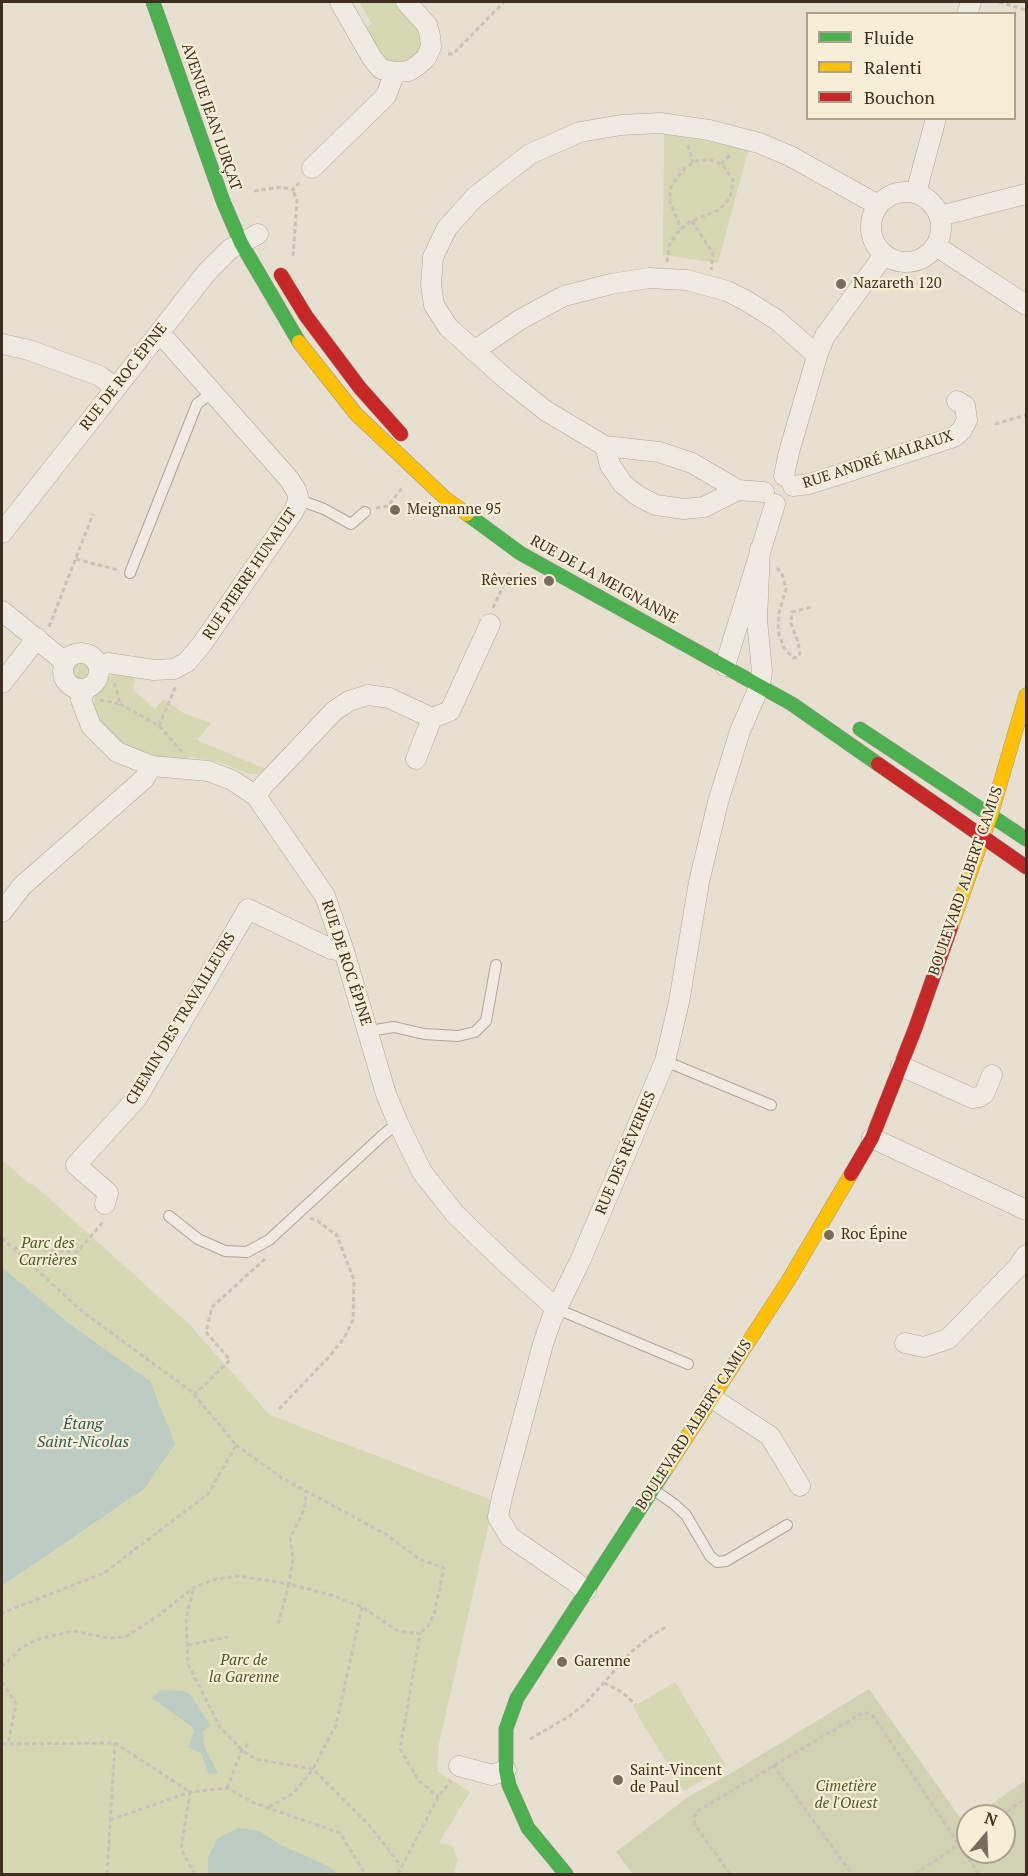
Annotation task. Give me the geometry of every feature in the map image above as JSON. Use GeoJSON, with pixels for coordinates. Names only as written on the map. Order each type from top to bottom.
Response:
{"type":"FeatureCollection","features":[{"type":"Feature","properties":{"kind":"street","name":"AVENUE JEAN LURÇAT"},"geometry":{"type":"LineString","coordinates":[[153,2],[223,201],[254,236]]}},
{"type":"Feature","properties":{"kind":"street"},"geometry":{"type":"LineString","coordinates":[[340,2],[372,58],[381,69],[395,72],[409,71],[418,65],[426,58],[431,47],[427,25],[406,2]]}},
{"type":"Feature","properties":{"kind":"street"},"geometry":{"type":"LineString","coordinates":[[312,168],[386,96],[395,72]]}},
{"type":"Feature","properties":{"kind":"street"},"geometry":{"type":"LineString","coordinates":[[916,193],[935,120]]}},
{"type":"Feature","properties":{"kind":"street"},"geometry":{"type":"LineString","coordinates":[[878,206],[790,156],[759,143],[709,130],[660,123],[621,125],[580,132],[530,154],[504,172],[475,197],[447,228],[434,258],[431,285],[434,305],[448,327],[546,411],[605,446],[659,452],[692,463],[738,490],[783,504],[789,501],[793,494],[789,481],[789,452],[818,353],[825,336],[840,313],[884,255]]}},
{"type":"Feature","properties":{"kind":"street"},"geometry":{"type":"LineString","coordinates":[[895,193],[916,193],[929,200],[940,216],[941,231],[936,246],[928,255],[912,262],[895,261],[884,255],[875,244],[871,231],[872,218],[885,198],[895,193]]}},
{"type":"Feature","properties":{"kind":"street"},"geometry":{"type":"LineString","coordinates":[[940,216],[1026,194]]}},
{"type":"Feature","properties":{"kind":"street","name":"RUE DE ROC ÉPINE"},"geometry":{"type":"LineString","coordinates":[[2,533],[207,272],[230,249],[254,236]]}},
{"type":"Feature","properties":{"kind":"street","name":"RUE DE LA MEIGNANNE"},"geometry":{"type":"LineString","coordinates":[[254,236],[296,338],[356,414],[445,498],[520,553],[724,655],[765,678],[792,704],[1026,867]]}},
{"type":"Feature","properties":{"kind":"street"},"geometry":{"type":"LineString","coordinates":[[936,246],[1026,305]]}},
{"type":"Feature","properties":{"kind":"street"},"geometry":{"type":"LineString","coordinates":[[275,264],[306,316],[347,370],[410,443]]}},
{"type":"Feature","properties":{"kind":"street"},"geometry":{"type":"LineString","coordinates":[[474,351],[521,319],[564,296],[630,280],[658,278],[687,280],[707,285],[745,300],[777,320],[811,350],[818,353]]}},
{"type":"Feature","properties":{"kind":"street","name":"RUE PIERRE HUNAULT"},"geometry":{"type":"LineString","coordinates":[[106,671],[108,663],[154,670],[174,669],[187,662],[293,513],[299,500],[289,479],[168,342],[158,334]]}},
{"type":"Feature","properties":{"kind":"street"},"geometry":{"type":"LineString","coordinates":[[2,344],[29,350],[100,376],[115,388]]}},
{"type":"Feature","properties":{"kind":"street","name":"RUE ANDRÉ MALRAUX"},"geometry":{"type":"LineString","coordinates":[[789,481],[820,481],[954,437],[962,430],[967,420],[964,406],[957,401]]}},
{"type":"Feature","properties":{"kind":"street"},"geometry":{"type":"LineString","coordinates":[[605,446],[610,465],[623,484],[638,496],[656,505],[684,509],[704,507],[738,490]]}},
{"type":"Feature","properties":{"kind":"street"},"geometry":{"type":"LineString","coordinates":[[765,678],[757,620],[760,549],[769,498]]}},
{"type":"Feature","properties":{"kind":"street"},"geometry":{"type":"LineString","coordinates":[[724,655],[760,549]]}},
{"type":"Feature","properties":{"kind":"street"},"geometry":{"type":"LineString","coordinates":[[2,611],[42,635],[65,662]]}},
{"type":"Feature","properties":{"kind":"street"},"geometry":{"type":"LineString","coordinates":[[256,796],[334,711],[348,701],[368,695],[389,698],[432,718],[450,711],[490,624]]}},
{"type":"Feature","properties":{"kind":"street"},"geometry":{"type":"LineString","coordinates":[[2,683],[42,635]]}},
{"type":"Feature","properties":{"kind":"street"},"geometry":{"type":"LineString","coordinates":[[86,654],[106,671],[98,678],[89,694],[67,682],[63,669],[65,662],[74,655],[86,654]]}},
{"type":"Feature","properties":{"kind":"street","name":"RUE DES RÊVERIES"},"geometry":{"type":"LineString","coordinates":[[586,1591],[510,1537],[498,1517],[540,1354],[552,1317],[581,1259],[665,1062],[679,1002],[699,882],[718,802],[740,730],[765,678]]}},
{"type":"Feature","properties":{"kind":"street","name":"RUE DE ROC ÉPINE"},"geometry":{"type":"LineString","coordinates":[[89,694],[81,700],[91,726],[117,752],[152,766],[208,771],[232,780],[256,796],[325,897],[369,1031],[386,1094],[422,1172],[455,1214],[509,1266],[559,1307]]}},
{"type":"Feature","properties":{"kind":"street","name":"BOULEVARD ALBERT CAMUS"},"geometry":{"type":"LineString","coordinates":[[507,1778],[506,1729],[518,1698],[788,1281],[872,1138],[901,1066],[991,815],[1026,694]]}},
{"type":"Feature","properties":{"kind":"street"},"geometry":{"type":"LineString","coordinates":[[416,759],[432,718]]}},
{"type":"Feature","properties":{"kind":"street"},"geometry":{"type":"LineString","coordinates":[[851,723],[1026,839]]}},
{"type":"Feature","properties":{"kind":"street"},"geometry":{"type":"LineString","coordinates":[[2,912],[22,886],[144,779],[152,766]]}},
{"type":"Feature","properties":{"kind":"street","name":"CHEMIN DES TRAVAILLEURS"},"geometry":{"type":"LineString","coordinates":[[105,1204],[108,1193],[76,1164],[137,1098],[248,909],[331,949],[344,951]]}},
{"type":"Feature","properties":{"kind":"street"},"geometry":{"type":"LineString","coordinates":[[901,1066],[972,1098],[984,1094],[992,1075]]}},
{"type":"Feature","properties":{"kind":"street"},"geometry":{"type":"LineString","coordinates":[[872,1138],[1026,1210]]}},
{"type":"Feature","properties":{"kind":"street"},"geometry":{"type":"LineString","coordinates":[[905,1343],[924,1347],[948,1339],[1018,1267],[1026,1255]]}},
{"type":"Feature","properties":{"kind":"street"},"geometry":{"type":"LineString","coordinates":[[712,1398],[770,1436],[800,1486]]}},
{"type":"Feature","properties":{"kind":"street"},"geometry":{"type":"LineString","coordinates":[[459,1766],[507,1778],[528,1828],[566,1875]]}},
{"type":"Feature","properties":{"kind":"lane"},"geometry":{"type":"LineString","coordinates":[[130,573],[197,404],[211,393]]}},
{"type":"Feature","properties":{"kind":"lane"},"geometry":{"type":"LineString","coordinates":[[299,500],[324,509],[351,524],[365,512]]}},
{"type":"Feature","properties":{"kind":"lane"},"geometry":{"type":"LineString","coordinates":[[369,1031],[394,1027],[424,1034],[458,1036],[475,1032],[486,1021],[496,965]]}},
{"type":"Feature","properties":{"kind":"lane"},"geometry":{"type":"LineString","coordinates":[[665,1062],[771,1105]]}},
{"type":"Feature","properties":{"kind":"lane"},"geometry":{"type":"LineString","coordinates":[[169,1216],[198,1239],[225,1251],[247,1252],[269,1240],[398,1123]]}},
{"type":"Feature","properties":{"kind":"lane"},"geometry":{"type":"LineString","coordinates":[[559,1307],[688,1364]]}},
{"type":"Feature","properties":{"kind":"lane"},"geometry":{"type":"LineString","coordinates":[[652,1489],[681,1509],[690,1520],[710,1556],[717,1562],[726,1561],[787,1525]]}},
{"type":"Feature","properties":{"kind":"path"},"geometry":{"type":"LineString","coordinates":[[448,54],[453,54],[504,2]]}},
{"type":"Feature","properties":{"kind":"path"},"geometry":{"type":"LineString","coordinates":[[999,2],[1026,10]]}},
{"type":"Feature","properties":{"kind":"path"},"geometry":{"type":"LineString","coordinates":[[688,144],[693,163]]}},
{"type":"Feature","properties":{"kind":"path"},"geometry":{"type":"LineString","coordinates":[[667,270],[669,246],[681,228],[719,210],[730,198],[734,186],[731,174],[721,164],[704,159],[693,163],[680,173],[670,191],[670,202],[681,228]]}},
{"type":"Feature","properties":{"kind":"path"},"geometry":{"type":"LineString","coordinates":[[293,190],[312,168]]}},
{"type":"Feature","properties":{"kind":"path"},"geometry":{"type":"LineString","coordinates":[[254,191],[281,187],[293,190]]}},
{"type":"Feature","properties":{"kind":"path"},"geometry":{"type":"LineString","coordinates":[[293,190],[297,201],[293,257]]}},
{"type":"Feature","properties":{"kind":"path"},"geometry":{"type":"LineString","coordinates":[[692,221],[713,253],[710,276]]}},
{"type":"Feature","properties":{"kind":"path"},"geometry":{"type":"LineString","coordinates":[[995,424],[1026,415]]}},
{"type":"Feature","properties":{"kind":"path"},"geometry":{"type":"LineString","coordinates":[[365,512],[380,506],[388,506],[407,482]]}},
{"type":"Feature","properties":{"kind":"path"},"geometry":{"type":"LineString","coordinates":[[42,635],[76,559],[93,514]]}},
{"type":"Feature","properties":{"kind":"path"},"geometry":{"type":"LineString","coordinates":[[76,559],[130,573]]}},
{"type":"Feature","properties":{"kind":"path"},"geometry":{"type":"LineString","coordinates":[[771,572],[777,568],[785,581],[786,589],[779,613],[778,632],[784,648],[793,658],[800,654],[791,624],[792,612],[812,607]]}},
{"type":"Feature","properties":{"kind":"path"},"geometry":{"type":"LineString","coordinates":[[490,624],[493,607],[510,572]]}},
{"type":"Feature","properties":{"kind":"path"},"geometry":{"type":"LineString","coordinates":[[106,671],[120,704]]}},
{"type":"Feature","properties":{"kind":"path"},"geometry":{"type":"LineString","coordinates":[[159,726],[176,684]]}},
{"type":"Feature","properties":{"kind":"path"},"geometry":{"type":"LineString","coordinates":[[89,694],[120,704],[159,726],[181,751]]}},
{"type":"Feature","properties":{"kind":"path"},"geometry":{"type":"LineString","coordinates":[[13,1248],[77,1252],[108,1217],[105,1204]]}},
{"type":"Feature","properties":{"kind":"path"},"geometry":{"type":"LineString","coordinates":[[310,1217],[336,1235]]}},
{"type":"Feature","properties":{"kind":"path"},"geometry":{"type":"LineString","coordinates":[[279,1409],[329,1357],[344,1338],[353,1320],[354,1280],[335,1230]]}},
{"type":"Feature","properties":{"kind":"path"},"geometry":{"type":"LineString","coordinates":[[2,1238],[83,1312],[194,1395],[236,1444],[282,1478],[387,1535],[419,1559],[444,1568],[434,1614],[429,1625],[420,1634],[400,1749],[419,1781],[438,1797]]}},
{"type":"Feature","properties":{"kind":"path"},"geometry":{"type":"LineString","coordinates":[[194,1395],[230,1360],[206,1332],[212,1307],[269,1255]]}},
{"type":"Feature","properties":{"kind":"path"},"geometry":{"type":"LineString","coordinates":[[2,1613],[104,1573],[208,1494],[236,1444]]}},
{"type":"Feature","properties":{"kind":"path"},"geometry":{"type":"LineString","coordinates":[[278,1624],[290,1584],[293,1558],[290,1538],[305,1508],[306,1491]]}},
{"type":"Feature","properties":{"kind":"path"},"geometry":{"type":"LineString","coordinates":[[2,1667],[20,1649],[35,1640],[73,1631],[109,1638],[125,1637],[158,1616],[193,1588],[216,1578],[239,1576],[290,1584],[331,1595],[362,1607],[398,1631],[420,1634]]}},
{"type":"Feature","properties":{"kind":"path"},"geometry":{"type":"LineString","coordinates":[[193,1588],[186,1618],[188,1664],[220,1727],[242,1750],[255,1759],[313,1769],[369,1825],[402,1867]]}},
{"type":"Feature","properties":{"kind":"path"},"geometry":{"type":"LineString","coordinates":[[269,1807],[294,1793],[313,1769],[336,1725],[362,1607]]}},
{"type":"Feature","properties":{"kind":"path"},"geometry":{"type":"LineString","coordinates":[[530,1739],[568,1717],[585,1704],[630,1653],[666,1627]]}},
{"type":"Feature","properties":{"kind":"path"},"geometry":{"type":"LineString","coordinates":[[188,1646],[228,1637]]}},
{"type":"Feature","properties":{"kind":"path"},"geometry":{"type":"LineString","coordinates":[[2,1682],[16,1704],[8,1744]]}},
{"type":"Feature","properties":{"kind":"path"},"geometry":{"type":"LineString","coordinates":[[604,1683],[621,1692],[636,1705]]}},
{"type":"Feature","properties":{"kind":"path"},"geometry":{"type":"LineString","coordinates":[[730,1875],[695,1825],[696,1812],[864,1712],[873,1716],[956,1842]]}},
{"type":"Feature","properties":{"kind":"path"},"geometry":{"type":"LineString","coordinates":[[107,1875],[115,1743]]}},
{"type":"Feature","properties":{"kind":"path"},"geometry":{"type":"LineString","coordinates":[[2,1744],[115,1743],[190,1792]]}},
{"type":"Feature","properties":{"kind":"path"},"geometry":{"type":"LineString","coordinates":[[227,1788],[242,1750],[249,1743]]}},
{"type":"Feature","properties":{"kind":"path"},"geometry":{"type":"LineString","coordinates":[[398,1875],[438,1797],[452,1780],[459,1766]]}},
{"type":"Feature","properties":{"kind":"path"},"geometry":{"type":"LineString","coordinates":[[773,1766],[852,1875]]}},
{"type":"Feature","properties":{"kind":"path"},"geometry":{"type":"LineString","coordinates":[[110,1820],[190,1792],[227,1788],[254,1803],[340,1833],[365,1875]]}},
{"type":"Feature","properties":{"kind":"path"},"geometry":{"type":"LineString","coordinates":[[190,1792],[181,1849],[195,1875]]}},
{"type":"Feature","properties":{"kind":"path"},"geometry":{"type":"LineString","coordinates":[[915,1875],[956,1846]]}},
{"type":"Feature","properties":{"kind":"path"},"geometry":{"type":"LineString","coordinates":[[972,1875],[978,1873]]}},
{"type":"Feature","properties":{"kind":"green space"},"geometry":{"type":"Polygon","coordinates":[[[359,2],[400,2],[425,40],[415,63],[386,66],[362,30],[372,24],[359,2]]]}},
{"type":"Feature","properties":{"kind":"green space"},"geometry":{"type":"Polygon","coordinates":[[[664,134],[748,151],[718,263],[663,255],[664,134]]]}},
{"type":"Feature","properties":{"kind":"green space"},"geometry":{"type":"Polygon","coordinates":[[[81,660],[90,664],[94,673],[90,682],[81,686],[72,682],[68,673],[72,664],[81,660]]]}},
{"type":"Feature","properties":{"kind":"green space"},"geometry":{"type":"Polygon","coordinates":[[[119,674],[135,676],[133,690],[155,709],[164,699],[183,713],[211,723],[197,740],[266,769],[259,774],[249,774],[222,763],[191,757],[180,761],[145,754],[123,745],[111,737],[94,714],[94,699],[98,687],[106,677],[119,674]]]}},
{"type":"Feature","properties":{"kind":"green space","name":"Parc de la Garenne"},"geometry":{"type":"Polygon","coordinates":[[[2,1160],[28,1183],[33,1184],[189,1324],[270,1415],[494,1501],[439,1744],[437,1771],[470,1792],[439,1843],[452,1845],[458,1860],[454,1874],[2,1874],[2,1586],[144,1489],[71,1325],[2,1267],[2,1160]]]}},
{"type":"Feature","properties":{"kind":"green space"},"geometry":{"type":"Polygon","coordinates":[[[675,1682],[726,1766],[684,1791],[633,1707],[675,1682]]]}},
{"type":"Feature","properties":{"kind":"green space","name":"Cimetière de l'Ouest"},"geometry":{"type":"Polygon","coordinates":[[[869,1689],[956,1812],[956,1864],[1016,1864],[1016,1804],[992,1804],[1026,1780],[1026,1874],[633,1874],[616,1852],[688,1797],[869,1689]]]}},
{"type":"Feature","properties":{"kind":"water","name":"Étang Saint-Nicolas"},"geometry":{"type":"Polygon","coordinates":[[[2,1267],[71,1325],[150,1381],[175,1444],[144,1489],[2,1586],[2,1267]]]}},
{"type":"Feature","properties":{"kind":"water"},"geometry":{"type":"Polygon","coordinates":[[[161,1690],[182,1691],[190,1694],[210,1725],[203,1732],[204,1746],[218,1773],[209,1774],[201,1753],[188,1747],[194,1731],[192,1727],[152,1698],[161,1690]]]}},
{"type":"Feature","properties":{"kind":"water"},"geometry":{"type":"Polygon","coordinates":[[[238,1828],[259,1831],[281,1845],[328,1866],[337,1874],[208,1874],[208,1858],[217,1839],[238,1828]]]}},
{"type":"Feature","properties":{"kind":"traffic: fast"},"geometry":{"type":"LineString","coordinates":[[153,2],[223,201],[241,243],[299,342]]}},
{"type":"Feature","properties":{"kind":"traffic: fast"},"geometry":{"type":"LineString","coordinates":[[467,514],[520,553],[792,704],[878,764]]}},
{"type":"Feature","properties":{"kind":"traffic: fast"},"geometry":{"type":"LineString","coordinates":[[860,729],[1026,839]]}},
{"type":"Feature","properties":{"kind":"traffic: fast"},"geometry":{"type":"LineString","coordinates":[[566,1874],[528,1828],[509,1785],[506,1770],[506,1729],[517,1698],[666,1469]]}},
{"type":"Feature","properties":{"kind":"traffic: slow"},"geometry":{"type":"LineString","coordinates":[[299,342],[356,414],[445,498],[467,514]]}},
{"type":"Feature","properties":{"kind":"traffic: slow"},"geometry":{"type":"LineString","coordinates":[[951,927],[991,815],[1026,695]]}},
{"type":"Feature","properties":{"kind":"traffic: slow"},"geometry":{"type":"LineString","coordinates":[[666,1469],[788,1281],[851,1174]]}},
{"type":"Feature","properties":{"kind":"traffic: jam"},"geometry":{"type":"LineString","coordinates":[[281,275],[306,316],[360,388],[401,434]]}},
{"type":"Feature","properties":{"kind":"traffic: jam"},"geometry":{"type":"LineString","coordinates":[[878,764],[1026,867]]}},
{"type":"Feature","properties":{"kind":"traffic: jam"},"geometry":{"type":"LineString","coordinates":[[851,1174],[872,1138],[915,1029],[951,927]]}},
{"type":"Feature","properties":{"kind":"place","name":"Nazareth 120"},"geometry":{"type":"Point","coordinates":[841,284]}},
{"type":"Feature","properties":{"kind":"place","name":"Meignanne 95"},"geometry":{"type":"Point","coordinates":[395,510]}},
{"type":"Feature","properties":{"kind":"place","name":"Rêveries"},"geometry":{"type":"Point","coordinates":[549,581]}},
{"type":"Feature","properties":{"kind":"place","name":"Roc Épine"},"geometry":{"type":"Point","coordinates":[829,1235]}},
{"type":"Feature","properties":{"kind":"place","name":"Garenne"},"geometry":{"type":"Point","coordinates":[562,1662]}},
{"type":"Feature","properties":{"kind":"place","name":"Saint-Vincent de Paul"},"geometry":{"type":"Point","coordinates":[618,1780]}},
{"type":"Feature","properties":{"kind":"park label","name":"Parc des Carrières"},"geometry":{"type":"Point","coordinates":[48,1252]}}]}
